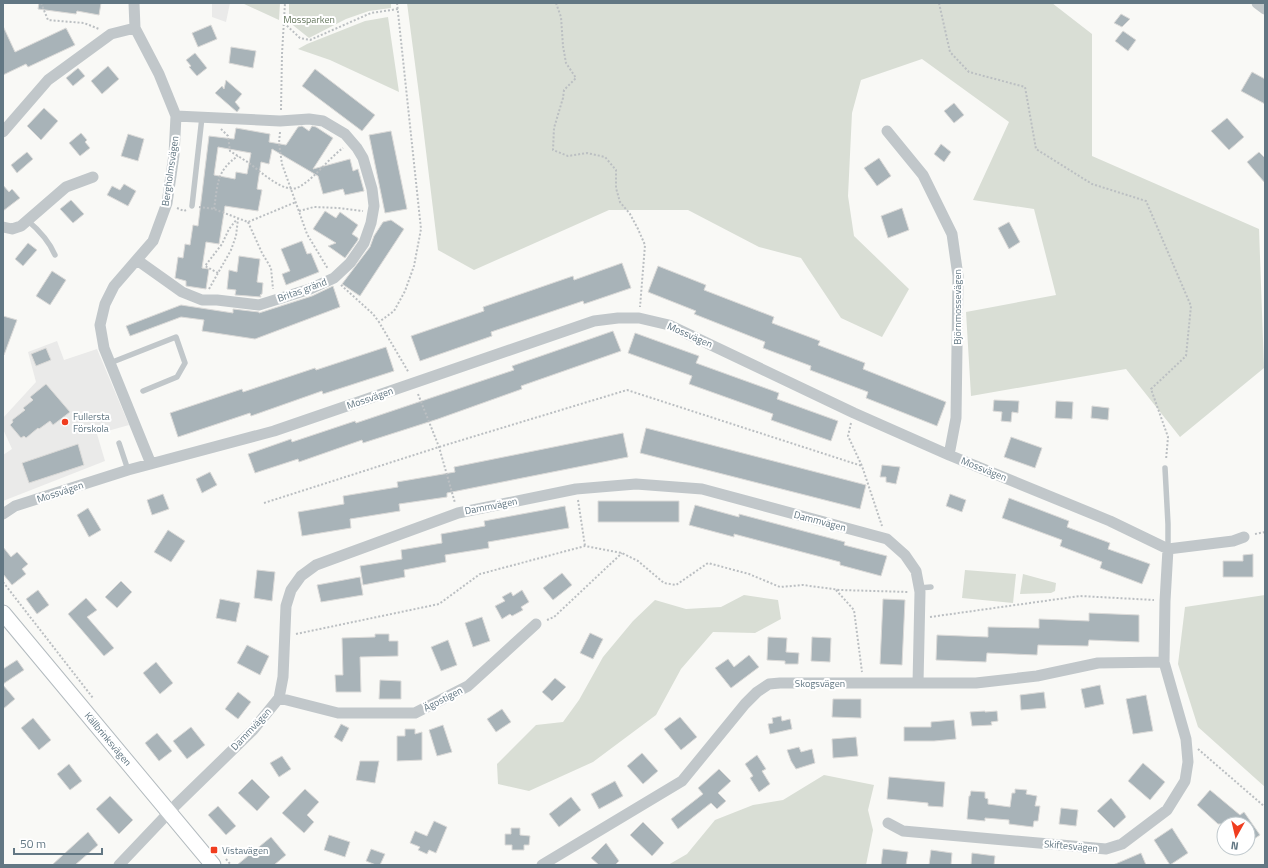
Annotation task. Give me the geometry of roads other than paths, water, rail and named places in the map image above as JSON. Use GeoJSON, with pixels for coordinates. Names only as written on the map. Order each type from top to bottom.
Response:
{"type":"FeatureCollection","features":[{"type":"Feature","properties":{"kind":"street","name":"Bergholmsvägen"},"geometry":{"type":"LineString","coordinates":[[134,3],[135,28],[159,74],[176,116],[176,136],[167,203],[153,241],[114,286],[105,304],[100,325],[104,348],[150,464]]}},
{"type":"Feature","properties":{"kind":"street"},"geometry":{"type":"LineString","coordinates":[[1257,3],[1265,9]]}},
{"type":"Feature","properties":{"kind":"street"},"geometry":{"type":"LineString","coordinates":[[3,132],[48,80],[111,34],[135,28]]}},
{"type":"Feature","properties":{"kind":"street","name":"Britas gränd"},"geometry":{"type":"LineString","coordinates":[[137,260],[182,292],[202,300],[217,300],[259,305],[310,289],[334,278],[350,262],[364,243],[371,223],[374,206],[372,189],[363,158],[352,141],[345,134],[323,122],[309,119],[280,121],[176,116]]}},
{"type":"Feature","properties":{"kind":"street","name":"Björnmossevägen"},"geometry":{"type":"LineString","coordinates":[[887,131],[923,175],[952,234],[958,276],[956,418],[949,455]]}},
{"type":"Feature","properties":{"kind":"street"},"geometry":{"type":"LineString","coordinates":[[3,226],[12,229],[21,226],[66,187],[93,177]]}},
{"type":"Feature","properties":{"kind":"street","name":"Mossvägen"},"geometry":{"type":"LineString","coordinates":[[3,514],[16,506],[128,470],[274,431],[594,321],[618,318],[639,318],[669,325],[847,410],[949,455],[1110,521],[1168,549]]}},
{"type":"Feature","properties":{"kind":"street","name":"Dammvägen"},"geometry":{"type":"LineString","coordinates":[[119,865],[253,730],[279,698],[283,677],[286,606],[291,590],[301,576],[316,565],[458,513],[576,489],[636,484],[702,489],[887,539],[905,555],[916,571],[923,589],[920,619],[918,684]]}},
{"type":"Feature","properties":{"kind":"street"},"geometry":{"type":"LineString","coordinates":[[1168,549],[1233,541],[1244,537]]}},
{"type":"Feature","properties":{"kind":"street","name":"Skiftesvägen"},"geometry":{"type":"LineString","coordinates":[[888,823],[903,831],[1091,849],[1106,849],[1122,844],[1167,810],[1185,781],[1188,762],[1186,739],[1164,662],[1168,549]]}},
{"type":"Feature","properties":{"kind":"street","name":"Källbrinksvägen"},"geometry":{"type":"LineString","coordinates":[[3,613],[213,865]]}},
{"type":"Feature","properties":{"kind":"street","name":"Ägostigen"},"geometry":{"type":"LineString","coordinates":[[279,698],[338,713],[415,714],[468,686],[536,624]]}},
{"type":"Feature","properties":{"kind":"street","name":"Skogsvägen"},"geometry":{"type":"LineString","coordinates":[[542,865],[682,781],[745,704],[757,692],[770,684],[976,683],[1037,676],[1098,663],[1164,662]]}},
{"type":"Feature","properties":{"kind":"lane"},"geometry":{"type":"LineString","coordinates":[[192,206],[202,117]]}},
{"type":"Feature","properties":{"kind":"lane"},"geometry":{"type":"LineString","coordinates":[[27,220],[38,230],[52,247],[55,255]]}},
{"type":"Feature","properties":{"kind":"lane"},"geometry":{"type":"LineString","coordinates":[[110,363],[176,337],[185,363],[177,377],[143,391]]}},
{"type":"Feature","properties":{"kind":"lane"},"geometry":{"type":"LineString","coordinates":[[118,443],[128,470]]}},
{"type":"Feature","properties":{"kind":"lane"},"geometry":{"type":"LineString","coordinates":[[1165,468],[1168,549]]}},
{"type":"Feature","properties":{"kind":"place","name":"Fullersta Förskola"},"geometry":{"type":"Point","coordinates":[65,422]}},
{"type":"Feature","properties":{"kind":"place","name":"Vistavägen"},"geometry":{"type":"Point","coordinates":[214,850]}},
{"type":"Feature","properties":{"kind":"park label","name":"Mossparken"},"geometry":{"type":"Point","coordinates":[309,19]}}]}
